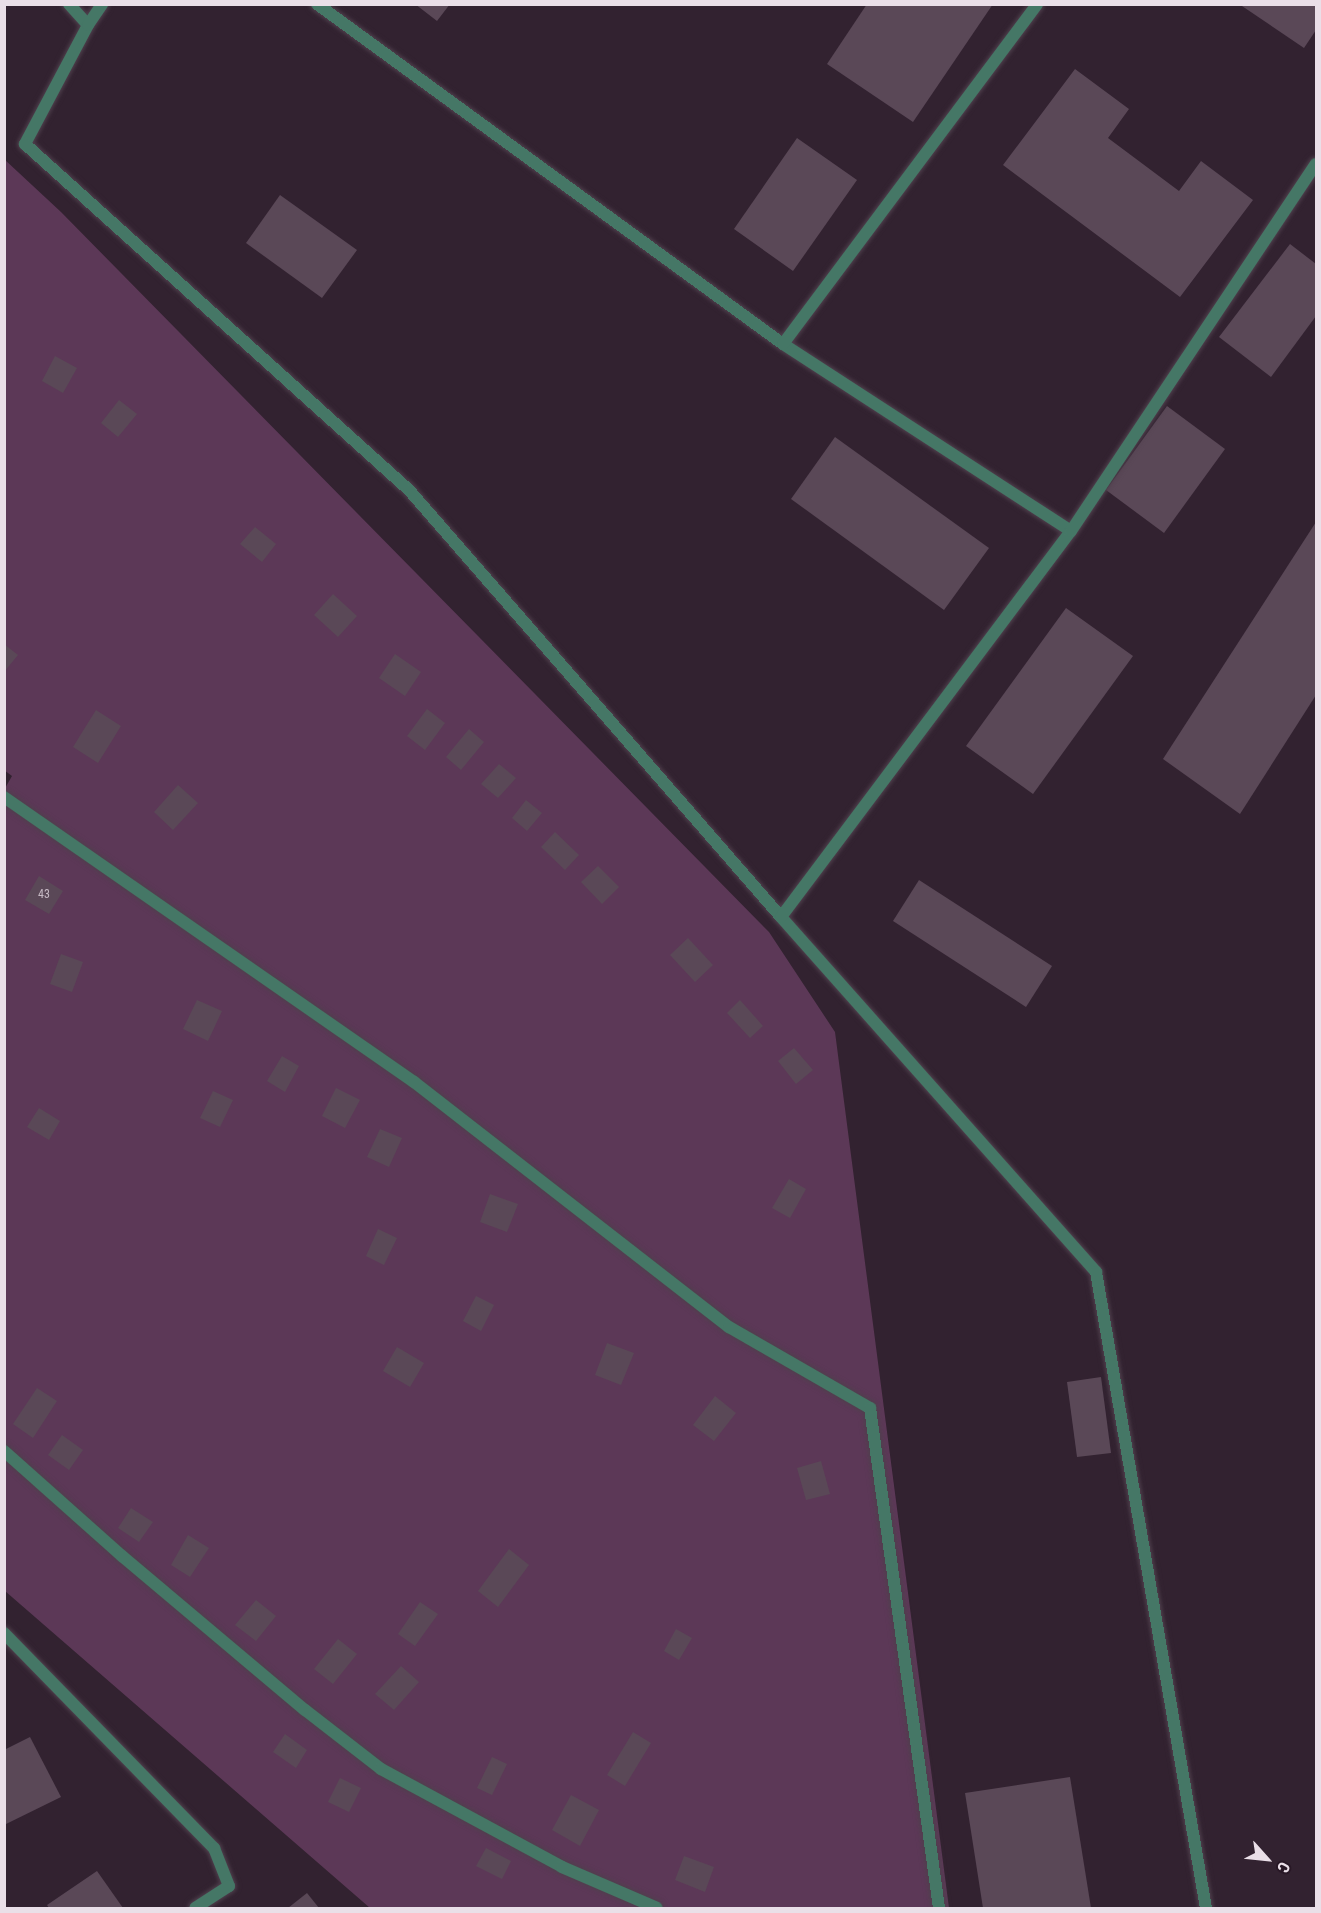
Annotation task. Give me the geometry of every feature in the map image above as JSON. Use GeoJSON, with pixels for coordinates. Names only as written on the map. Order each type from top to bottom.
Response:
{"type":"FeatureCollection","features":[{"type":"Feature","properties":{"kind":"lane"},"geometry":{"type":"LineString","coordinates":[[69,4],[88,25]]}},
{"type":"Feature","properties":{"kind":"lane"},"geometry":{"type":"LineString","coordinates":[[102,4],[88,25],[25,144],[409,490],[781,917],[1096,1272],[1206,1908]]}},
{"type":"Feature","properties":{"kind":"lane"},"geometry":{"type":"LineString","coordinates":[[317,4],[783,344],[1071,531]]}},
{"type":"Feature","properties":{"kind":"lane"},"geometry":{"type":"LineString","coordinates":[[783,344],[1037,4]]}},
{"type":"Feature","properties":{"kind":"lane"},"geometry":{"type":"LineString","coordinates":[[781,917],[1071,531],[1317,164]]}},
{"type":"Feature","properties":{"kind":"lane"},"geometry":{"type":"LineString","coordinates":[[4,797],[414,1082],[729,1327],[870,1408],[939,1908]]}},
{"type":"Feature","properties":{"kind":"lane"},"geometry":{"type":"LineString","coordinates":[[4,1451],[122,1556],[277,1687],[381,1769],[562,1867],[657,1908]]}},
{"type":"Feature","properties":{"kind":"lane"},"geometry":{"type":"LineString","coordinates":[[4,1633],[214,1848],[229,1886],[195,1908]]}},
{"type":"Feature","properties":{"kind":"lane"},"geometry":{"type":"LineString","coordinates":[[4,1650],[16,1643]]}},
{"type":"Feature","properties":{"kind":"shaded area"},"geometry":{"type":"Polygon","coordinates":[[[4,159],[61,212],[769,932],[835,1032],[949,1908],[370,1908],[5,1591],[4,790],[12,776],[4,770],[4,159]]]}},
{"type":"Feature","properties":{"kind":"building"},"geometry":{"type":"Polygon","coordinates":[[[415,4],[450,4],[437,21],[415,4]]]}},
{"type":"Feature","properties":{"kind":"building"},"geometry":{"type":"Polygon","coordinates":[[[867,4],[993,4],[913,122],[827,64],[867,4]]]}},
{"type":"Feature","properties":{"kind":"building"},"geometry":{"type":"Polygon","coordinates":[[[1239,4],[1316,4],[1316,30],[1304,48],[1239,4]]]}},
{"type":"Feature","properties":{"kind":"building"},"geometry":{"type":"Polygon","coordinates":[[[1075,69],[1129,109],[1108,138],[1179,191],[1201,161],[1253,200],[1180,297],[1003,165],[1075,69]]]}},
{"type":"Feature","properties":{"kind":"building"},"geometry":{"type":"Polygon","coordinates":[[[797,138],[857,180],[793,271],[734,229],[797,138]]]}},
{"type":"Feature","properties":{"kind":"building"},"geometry":{"type":"Polygon","coordinates":[[[280,195],[357,250],[322,298],[246,243],[280,195]]]}},
{"type":"Feature","properties":{"kind":"building"},"geometry":{"type":"Polygon","coordinates":[[[1290,244],[1316,264],[1316,316],[1271,377],[1219,337],[1290,244]]]}},
{"type":"Feature","properties":{"kind":"building"},"geometry":{"type":"Polygon","coordinates":[[[55,356],[77,368],[63,393],[42,381],[55,356]]]}},
{"type":"Feature","properties":{"kind":"building"},"geometry":{"type":"Polygon","coordinates":[[[119,400],[137,414],[118,437],[101,423],[119,400]]]}},
{"type":"Feature","properties":{"kind":"building"},"geometry":{"type":"Polygon","coordinates":[[[1167,406],[1225,449],[1164,533],[1106,490],[1167,406]]]}},
{"type":"Feature","properties":{"kind":"building"},"geometry":{"type":"Polygon","coordinates":[[[835,437],[989,548],[944,610],[791,499],[835,437]]]}},
{"type":"Feature","properties":{"kind":"building"},"geometry":{"type":"Polygon","coordinates":[[[1316,522],[1316,695],[1240,814],[1163,759],[1316,522]]]}},
{"type":"Feature","properties":{"kind":"building"},"geometry":{"type":"Polygon","coordinates":[[[255,527],[276,544],[262,562],[240,544],[255,527]]]}},
{"type":"Feature","properties":{"kind":"building"},"geometry":{"type":"Polygon","coordinates":[[[333,594],[357,616],[338,637],[314,615],[333,594]]]}},
{"type":"Feature","properties":{"kind":"building"},"geometry":{"type":"Polygon","coordinates":[[[1066,608],[1133,656],[1033,794],[966,746],[1066,608]]]}},
{"type":"Feature","properties":{"kind":"building"},"geometry":{"type":"Polygon","coordinates":[[[4,644],[18,655],[4,672],[4,644]]]}},
{"type":"Feature","properties":{"kind":"building"},"geometry":{"type":"Polygon","coordinates":[[[395,654],[421,672],[405,696],[379,678],[395,654]]]}},
{"type":"Feature","properties":{"kind":"building"},"geometry":{"type":"Polygon","coordinates":[[[427,709],[445,723],[425,750],[407,736],[427,709]]]}},
{"type":"Feature","properties":{"kind":"building"},"geometry":{"type":"Polygon","coordinates":[[[96,710],[121,726],[98,763],[73,747],[96,710]]]}},
{"type":"Feature","properties":{"kind":"building"},"geometry":{"type":"Polygon","coordinates":[[[469,729],[484,742],[461,770],[446,757],[469,729]]]}},
{"type":"Feature","properties":{"kind":"building"},"geometry":{"type":"Polygon","coordinates":[[[499,764],[516,778],[498,798],[481,784],[499,764]]]}},
{"type":"Feature","properties":{"kind":"building"},"geometry":{"type":"Polygon","coordinates":[[[178,785],[198,803],[173,830],[154,812],[178,785]]]}},
{"type":"Feature","properties":{"kind":"building"},"geometry":{"type":"Polygon","coordinates":[[[526,800],[542,813],[527,831],[512,818],[526,800]]]}},
{"type":"Feature","properties":{"kind":"building"},"geometry":{"type":"Polygon","coordinates":[[[555,832],[579,855],[565,870],[541,847],[555,832]]]}},
{"type":"Feature","properties":{"kind":"building"},"geometry":{"type":"Polygon","coordinates":[[[598,866],[619,887],[602,904],[581,882],[598,866]]]}},
{"type":"Feature","properties":{"kind":"building"},"geometry":{"type":"Polygon","coordinates":[[[39,876],[63,891],[49,914],[25,900],[39,876]]]}},
{"type":"Feature","properties":{"kind":"building"},"geometry":{"type":"Polygon","coordinates":[[[919,880],[1052,966],[1026,1007],[893,921],[919,880]]]}},
{"type":"Feature","properties":{"kind":"building"},"geometry":{"type":"Polygon","coordinates":[[[688,938],[713,965],[695,982],[670,955],[688,938]]]}},
{"type":"Feature","properties":{"kind":"building"},"geometry":{"type":"Polygon","coordinates":[[[61,954],[83,962],[72,992],[50,984],[61,954]]]}},
{"type":"Feature","properties":{"kind":"building"},"geometry":{"type":"Polygon","coordinates":[[[197,1000],[222,1011],[208,1041],[183,1029],[197,1000]]]}},
{"type":"Feature","properties":{"kind":"building"},"geometry":{"type":"Polygon","coordinates":[[[740,1000],[763,1026],[750,1038],[727,1013],[740,1000]]]}},
{"type":"Feature","properties":{"kind":"building"},"geometry":{"type":"Polygon","coordinates":[[[794,1048],[813,1070],[796,1084],[778,1061],[794,1048]]]}},
{"type":"Feature","properties":{"kind":"building"},"geometry":{"type":"Polygon","coordinates":[[[282,1056],[299,1066],[285,1092],[267,1081],[282,1056]]]}},
{"type":"Feature","properties":{"kind":"building"},"geometry":{"type":"Polygon","coordinates":[[[336,1088],[360,1100],[345,1128],[322,1116],[336,1088]]]}},
{"type":"Feature","properties":{"kind":"building"},"geometry":{"type":"Polygon","coordinates":[[[213,1091],[233,1100],[220,1127],[200,1118],[213,1091]]]}},
{"type":"Feature","properties":{"kind":"building"},"geometry":{"type":"Polygon","coordinates":[[[39,1108],[60,1121],[49,1140],[27,1127],[39,1108]]]}},
{"type":"Feature","properties":{"kind":"building"},"geometry":{"type":"Polygon","coordinates":[[[380,1129],[402,1138],[389,1167],[367,1157],[380,1129]]]}},
{"type":"Feature","properties":{"kind":"building"},"geometry":{"type":"Polygon","coordinates":[[[789,1179],[806,1189],[790,1218],[772,1208],[789,1179]]]}},
{"type":"Feature","properties":{"kind":"building"},"geometry":{"type":"Polygon","coordinates":[[[490,1194],[518,1204],[507,1232],[480,1222],[490,1194]]]}},
{"type":"Feature","properties":{"kind":"building"},"geometry":{"type":"Polygon","coordinates":[[[378,1229],[397,1238],[384,1265],[366,1256],[378,1229]]]}},
{"type":"Feature","properties":{"kind":"building"},"geometry":{"type":"Polygon","coordinates":[[[476,1296],[494,1305],[481,1331],[463,1321],[476,1296]]]}},
{"type":"Feature","properties":{"kind":"building"},"geometry":{"type":"Polygon","coordinates":[[[607,1343],[634,1353],[621,1385],[595,1375],[607,1343]]]}},
{"type":"Feature","properties":{"kind":"building"},"geometry":{"type":"Polygon","coordinates":[[[397,1347],[424,1363],[410,1387],[383,1371],[397,1347]]]}},
{"type":"Feature","properties":{"kind":"building"},"geometry":{"type":"Polygon","coordinates":[[[1101,1377],[1111,1453],[1077,1457],[1067,1382],[1101,1377]]]}},
{"type":"Feature","properties":{"kind":"building"},"geometry":{"type":"Polygon","coordinates":[[[37,1388],[57,1401],[33,1438],[13,1424],[37,1388]]]}},
{"type":"Feature","properties":{"kind":"building"},"geometry":{"type":"Polygon","coordinates":[[[715,1396],[736,1413],[714,1441],[693,1425],[715,1396]]]}},
{"type":"Feature","properties":{"kind":"building"},"geometry":{"type":"Polygon","coordinates":[[[62,1435],[83,1450],[69,1470],[48,1455],[62,1435]]]}},
{"type":"Feature","properties":{"kind":"building"},"geometry":{"type":"Polygon","coordinates":[[[821,1461],[830,1494],[806,1500],[797,1468],[821,1461]]]}},
{"type":"Feature","properties":{"kind":"building"},"geometry":{"type":"Polygon","coordinates":[[[131,1508],[153,1522],[139,1542],[118,1528],[131,1508]]]}},
{"type":"Feature","properties":{"kind":"building"},"geometry":{"type":"Polygon","coordinates":[[[188,1535],[209,1548],[190,1577],[171,1565],[188,1535]]]}},
{"type":"Feature","properties":{"kind":"building"},"geometry":{"type":"Polygon","coordinates":[[[509,1549],[529,1565],[498,1607],[478,1591],[509,1549]]]}},
{"type":"Feature","properties":{"kind":"building"},"geometry":{"type":"Polygon","coordinates":[[[256,1600],[276,1616],[256,1641],[235,1625],[256,1600]]]}},
{"type":"Feature","properties":{"kind":"building"},"geometry":{"type":"Polygon","coordinates":[[[420,1602],[438,1614],[415,1646],[398,1634],[420,1602]]]}},
{"type":"Feature","properties":{"kind":"building"},"geometry":{"type":"Polygon","coordinates":[[[676,1629],[692,1638],[679,1660],[664,1651],[676,1629]]]}},
{"type":"Feature","properties":{"kind":"building"},"geometry":{"type":"Polygon","coordinates":[[[338,1639],[357,1654],[333,1684],[314,1669],[338,1639]]]}},
{"type":"Feature","properties":{"kind":"building"},"geometry":{"type":"Polygon","coordinates":[[[401,1666],[419,1682],[394,1710],[375,1694],[401,1666]]]}},
{"type":"Feature","properties":{"kind":"building"},"geometry":{"type":"Polygon","coordinates":[[[633,1732],[651,1743],[625,1786],[607,1775],[633,1732]]]}},
{"type":"Feature","properties":{"kind":"building"},"geometry":{"type":"Polygon","coordinates":[[[285,1734],[307,1750],[296,1768],[273,1752],[285,1734]]]}},
{"type":"Feature","properties":{"kind":"building"},"geometry":{"type":"Polygon","coordinates":[[[30,1737],[61,1797],[4,1825],[4,1750],[30,1737]]]}},
{"type":"Feature","properties":{"kind":"building"},"geometry":{"type":"Polygon","coordinates":[[[492,1757],[507,1764],[492,1795],[477,1788],[492,1757]]]}},
{"type":"Feature","properties":{"kind":"building"},"geometry":{"type":"Polygon","coordinates":[[[1070,1777],[1091,1908],[983,1908],[965,1793],[1070,1777]]]}},
{"type":"Feature","properties":{"kind":"building"},"geometry":{"type":"Polygon","coordinates":[[[340,1778],[361,1788],[349,1812],[328,1802],[340,1778]]]}},
{"type":"Feature","properties":{"kind":"building"},"geometry":{"type":"Polygon","coordinates":[[[571,1795],[599,1810],[580,1846],[552,1830],[571,1795]]]}},
{"type":"Feature","properties":{"kind":"building"},"geometry":{"type":"Polygon","coordinates":[[[486,1848],[511,1861],[502,1879],[476,1866],[486,1848]]]}},
{"type":"Feature","properties":{"kind":"building"},"geometry":{"type":"Polygon","coordinates":[[[684,1856],[714,1867],[705,1892],[675,1880],[684,1856]]]}},
{"type":"Feature","properties":{"kind":"building"},"geometry":{"type":"Polygon","coordinates":[[[97,1871],[123,1908],[49,1908],[47,1905],[97,1871]]]}},
{"type":"Feature","properties":{"kind":"building"},"geometry":{"type":"Polygon","coordinates":[[[307,1893],[319,1908],[288,1908],[307,1893]]]}}]}
